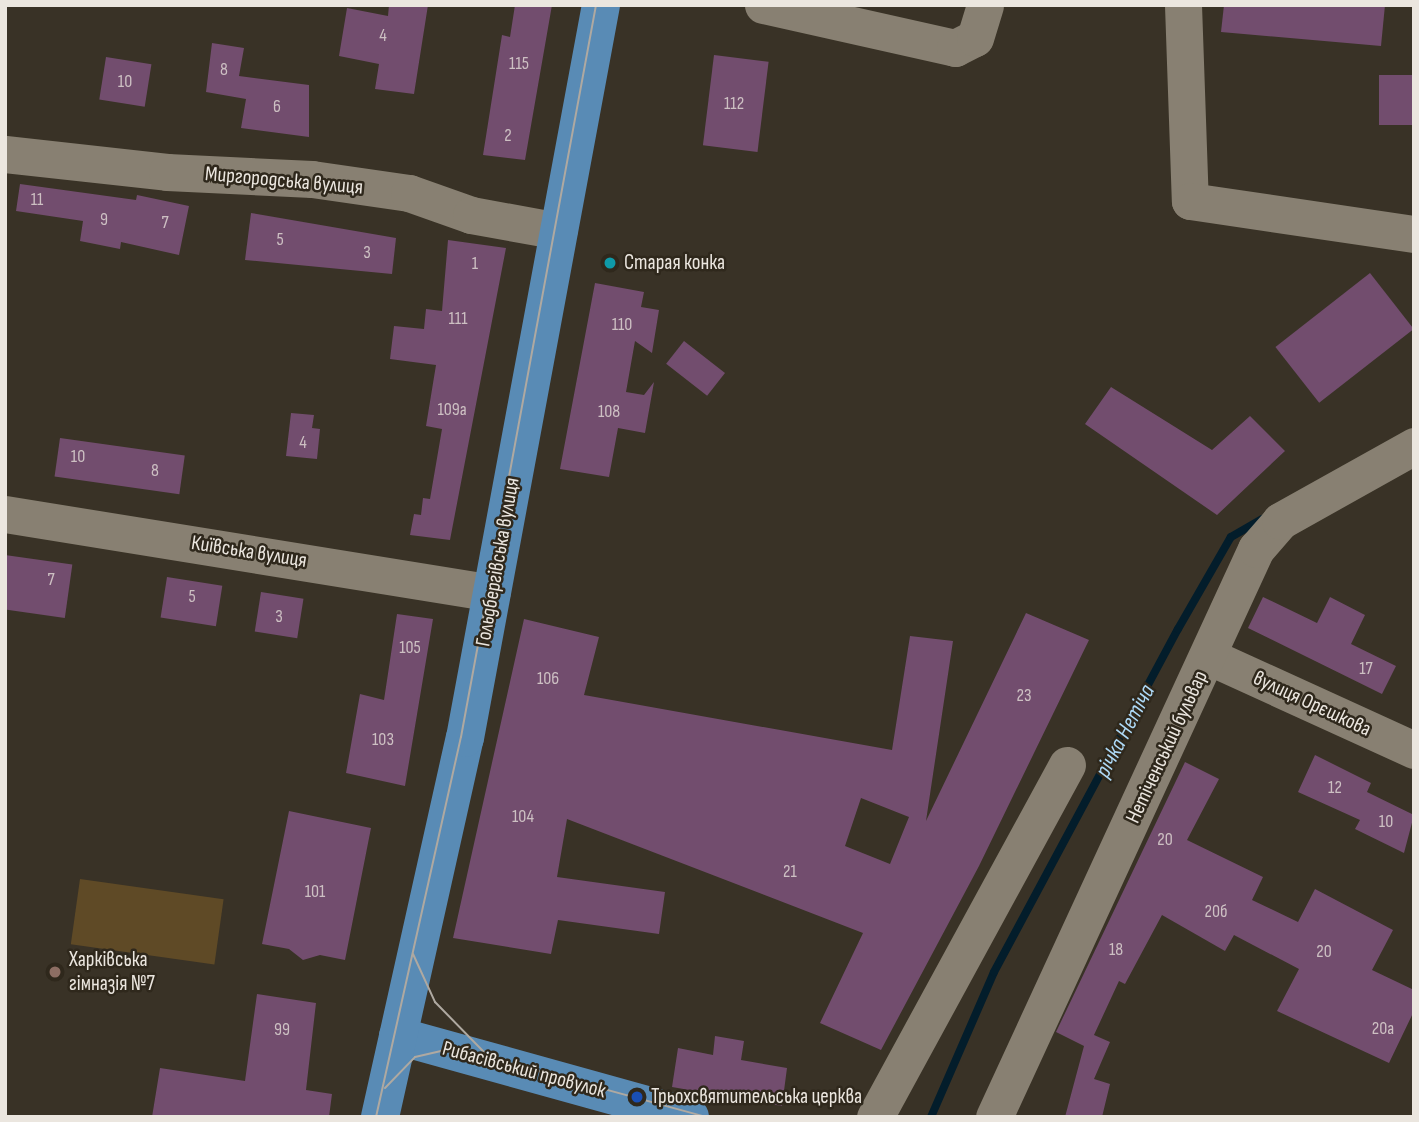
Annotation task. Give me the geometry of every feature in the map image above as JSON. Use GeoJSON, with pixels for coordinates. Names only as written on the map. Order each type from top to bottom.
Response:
{"type":"FeatureCollection","features":[{"type":"Feature","properties":{"kind":"main road","name":"Гольдбергівська вулиця"},"geometry":{"type":"LineString","coordinates":[[380,1117],[466,738],[601,5]]}},
{"type":"Feature","properties":{"kind":"main road","name":"Рибасівський провулок"},"geometry":{"type":"LineString","coordinates":[[398,1036],[626,1108],[690,1117]]}},
{"type":"Feature","properties":{"kind":"street"},"geometry":{"type":"LineString","coordinates":[[763,5],[955,48],[975,38],[985,5]]}},
{"type":"Feature","properties":{"kind":"street"},"geometry":{"type":"LineString","coordinates":[[1183,5],[1190,201],[1414,234]]}},
{"type":"Feature","properties":{"kind":"street","name":"Миргородська вулиця"},"geometry":{"type":"LineString","coordinates":[[5,154],[167,172],[312,179],[409,193],[471,215],[559,231]]}},
{"type":"Feature","properties":{"kind":"street","name":"Нетіченський бульвар"},"geometry":{"type":"LineString","coordinates":[[994,1117],[1210,657],[1238,581],[1280,522],[1414,446]]}},
{"type":"Feature","properties":{"kind":"street","name":"Київська вулиця"},"geometry":{"type":"LineString","coordinates":[[5,514],[492,593]]}},
{"type":"Feature","properties":{"kind":"street","name":"вулиця Орєшкова"},"geometry":{"type":"LineString","coordinates":[[1210,657],[1414,751]]}},
{"type":"Feature","properties":{"kind":"street"},"geometry":{"type":"LineString","coordinates":[[875,1117],[1067,765]]}},
{"type":"Feature","properties":{"kind":"shaded area"},"geometry":{"type":"Polygon","coordinates":[[[80,879],[224,899],[214,965],[71,944],[80,879]]]}},
{"type":"Feature","properties":{"kind":"building"},"geometry":{"type":"Polygon","coordinates":[[[389,5],[428,5],[414,94],[375,89],[379,64],[339,56],[347,8],[388,16],[389,5]]]}},
{"type":"Feature","properties":{"kind":"building"},"geometry":{"type":"Polygon","coordinates":[[[515,5],[552,5],[525,160],[483,155],[502,35],[510,37],[515,5]]]}},
{"type":"Feature","properties":{"kind":"building"},"geometry":{"type":"Polygon","coordinates":[[[1224,5],[1385,5],[1381,46],[1221,32],[1224,5]]]}},
{"type":"Feature","properties":{"kind":"building"},"geometry":{"type":"Polygon","coordinates":[[[212,43],[244,48],[239,76],[309,85],[309,137],[241,128],[246,99],[206,92],[212,43]]]}},
{"type":"Feature","properties":{"kind":"building"},"geometry":{"type":"Polygon","coordinates":[[[714,55],[769,62],[757,152],[703,145],[714,55]]]}},
{"type":"Feature","properties":{"kind":"building"},"geometry":{"type":"Polygon","coordinates":[[[106,57],[151,64],[145,107],[99,99],[106,57]]]}},
{"type":"Feature","properties":{"kind":"building"},"geometry":{"type":"Polygon","coordinates":[[[1379,75],[1414,75],[1414,125],[1379,125],[1379,75]]]}},
{"type":"Feature","properties":{"kind":"building"},"geometry":{"type":"Polygon","coordinates":[[[20,184],[136,200],[137,195],[189,206],[179,255],[121,242],[120,249],[80,241],[83,221],[16,211],[20,184]]]}},
{"type":"Feature","properties":{"kind":"building"},"geometry":{"type":"Polygon","coordinates":[[[251,213],[396,238],[392,274],[245,260],[251,213]]]}},
{"type":"Feature","properties":{"kind":"building"},"geometry":{"type":"Polygon","coordinates":[[[448,240],[506,248],[450,540],[410,535],[414,514],[421,515],[423,498],[430,499],[442,429],[426,426],[436,365],[390,359],[394,326],[424,329],[426,309],[442,311],[448,240]]]}},
{"type":"Feature","properties":{"kind":"building"},"geometry":{"type":"Polygon","coordinates":[[[1370,273],[1414,329],[1319,403],[1275,347],[1370,273]]]}},
{"type":"Feature","properties":{"kind":"building"},"geometry":{"type":"Polygon","coordinates":[[[595,283],[644,292],[641,307],[659,310],[652,353],[635,341],[626,392],[644,395],[654,382],[645,433],[618,428],[609,477],[560,469],[595,283]]]}},
{"type":"Feature","properties":{"kind":"building"},"geometry":{"type":"Polygon","coordinates":[[[684,341],[725,373],[707,396],[666,364],[684,341]]]}},
{"type":"Feature","properties":{"kind":"building"},"geometry":{"type":"Polygon","coordinates":[[[1111,387],[1212,450],[1250,416],[1285,451],[1217,515],[1085,424],[1111,387]]]}},
{"type":"Feature","properties":{"kind":"building"},"geometry":{"type":"Polygon","coordinates":[[[291,413],[314,415],[312,428],[320,429],[317,459],[286,456],[291,413]]]}},
{"type":"Feature","properties":{"kind":"building"},"geometry":{"type":"Polygon","coordinates":[[[60,438],[185,456],[179,494],[55,477],[60,438]]]}},
{"type":"Feature","properties":{"kind":"building"},"geometry":{"type":"Polygon","coordinates":[[[5,555],[72,564],[65,618],[5,610],[5,555]]]}},
{"type":"Feature","properties":{"kind":"building"},"geometry":{"type":"Polygon","coordinates":[[[167,577],[222,586],[216,626],[161,617],[167,577]]]}},
{"type":"Feature","properties":{"kind":"building"},"geometry":{"type":"Polygon","coordinates":[[[261,592],[303,599],[297,638],[255,632],[261,592]]]}},
{"type":"Feature","properties":{"kind":"building"},"geometry":{"type":"Polygon","coordinates":[[[1263,597],[1317,623],[1330,597],[1365,615],[1351,644],[1396,666],[1382,694],[1248,628],[1263,597]]]}},
{"type":"Feature","properties":{"kind":"building"},"geometry":{"type":"Polygon","coordinates":[[[1026,613],[1089,640],[979,866],[881,1050],[820,1023],[863,933],[567,819],[557,877],[665,892],[659,934],[558,920],[551,954],[453,938],[524,619],[599,637],[584,695],[892,750],[910,636],[953,641],[926,821],[1026,613]],[[861,798],[845,846],[890,864],[909,817],[861,798]]]}},
{"type":"Feature","properties":{"kind":"building"},"geometry":{"type":"Polygon","coordinates":[[[397,614],[433,619],[405,786],[346,773],[360,694],[384,700],[397,614]]]}},
{"type":"Feature","properties":{"kind":"building"},"geometry":{"type":"Polygon","coordinates":[[[1315,755],[1371,783],[1367,792],[1414,815],[1404,853],[1355,829],[1360,820],[1298,792],[1315,755]]]}},
{"type":"Feature","properties":{"kind":"building"},"geometry":{"type":"Polygon","coordinates":[[[1185,762],[1219,779],[1187,840],[1263,877],[1252,900],[1298,922],[1315,889],[1393,930],[1372,970],[1414,990],[1414,1011],[1389,1063],[1277,1011],[1299,969],[1234,935],[1225,951],[1162,915],[1125,984],[1119,981],[1094,1035],[1110,1042],[1094,1079],[1110,1084],[1102,1117],[1065,1117],[1084,1046],[1056,1032],[1185,762]]]}},
{"type":"Feature","properties":{"kind":"building"},"geometry":{"type":"Polygon","coordinates":[[[289,811],[371,828],[345,960],[320,955],[303,960],[289,949],[262,944],[289,811]]]}},
{"type":"Feature","properties":{"kind":"building"},"geometry":{"type":"Polygon","coordinates":[[[257,994],[316,1003],[306,1090],[332,1094],[329,1117],[152,1117],[160,1068],[245,1081],[257,994]]]}},
{"type":"Feature","properties":{"kind":"building"},"geometry":{"type":"Polygon","coordinates":[[[715,1036],[744,1041],[741,1060],[787,1068],[782,1106],[672,1087],[678,1048],[713,1055],[715,1036]]]}},
{"type":"Feature","properties":{"kind":"waterway","name":"річка Нетіча"},"geometry":{"type":"LineString","coordinates":[[931,1117],[994,972],[1178,629],[1231,537],[1262,519]]}},
{"type":"Feature","properties":{"kind":"tram line"},"geometry":{"type":"LineString","coordinates":[[376,1117],[461,737],[596,5]]}},
{"type":"Feature","properties":{"kind":"tram line"},"geometry":{"type":"LineString","coordinates":[[413,954],[435,1002],[485,1053]]}},
{"type":"Feature","properties":{"kind":"tram line"},"geometry":{"type":"LineString","coordinates":[[385,1088],[415,1057],[454,1048],[707,1117]]}},
{"type":"Feature","properties":{"kind":"place","name":"Старая конка"},"geometry":{"type":"Point","coordinates":[610,263]}},
{"type":"Feature","properties":{"kind":"place","name":"Харківська гімназія №7"},"geometry":{"type":"Point","coordinates":[55,972]}},
{"type":"Feature","properties":{"kind":"place","name":"Трьохсвятительська церква"},"geometry":{"type":"Point","coordinates":[637,1097]}}]}
